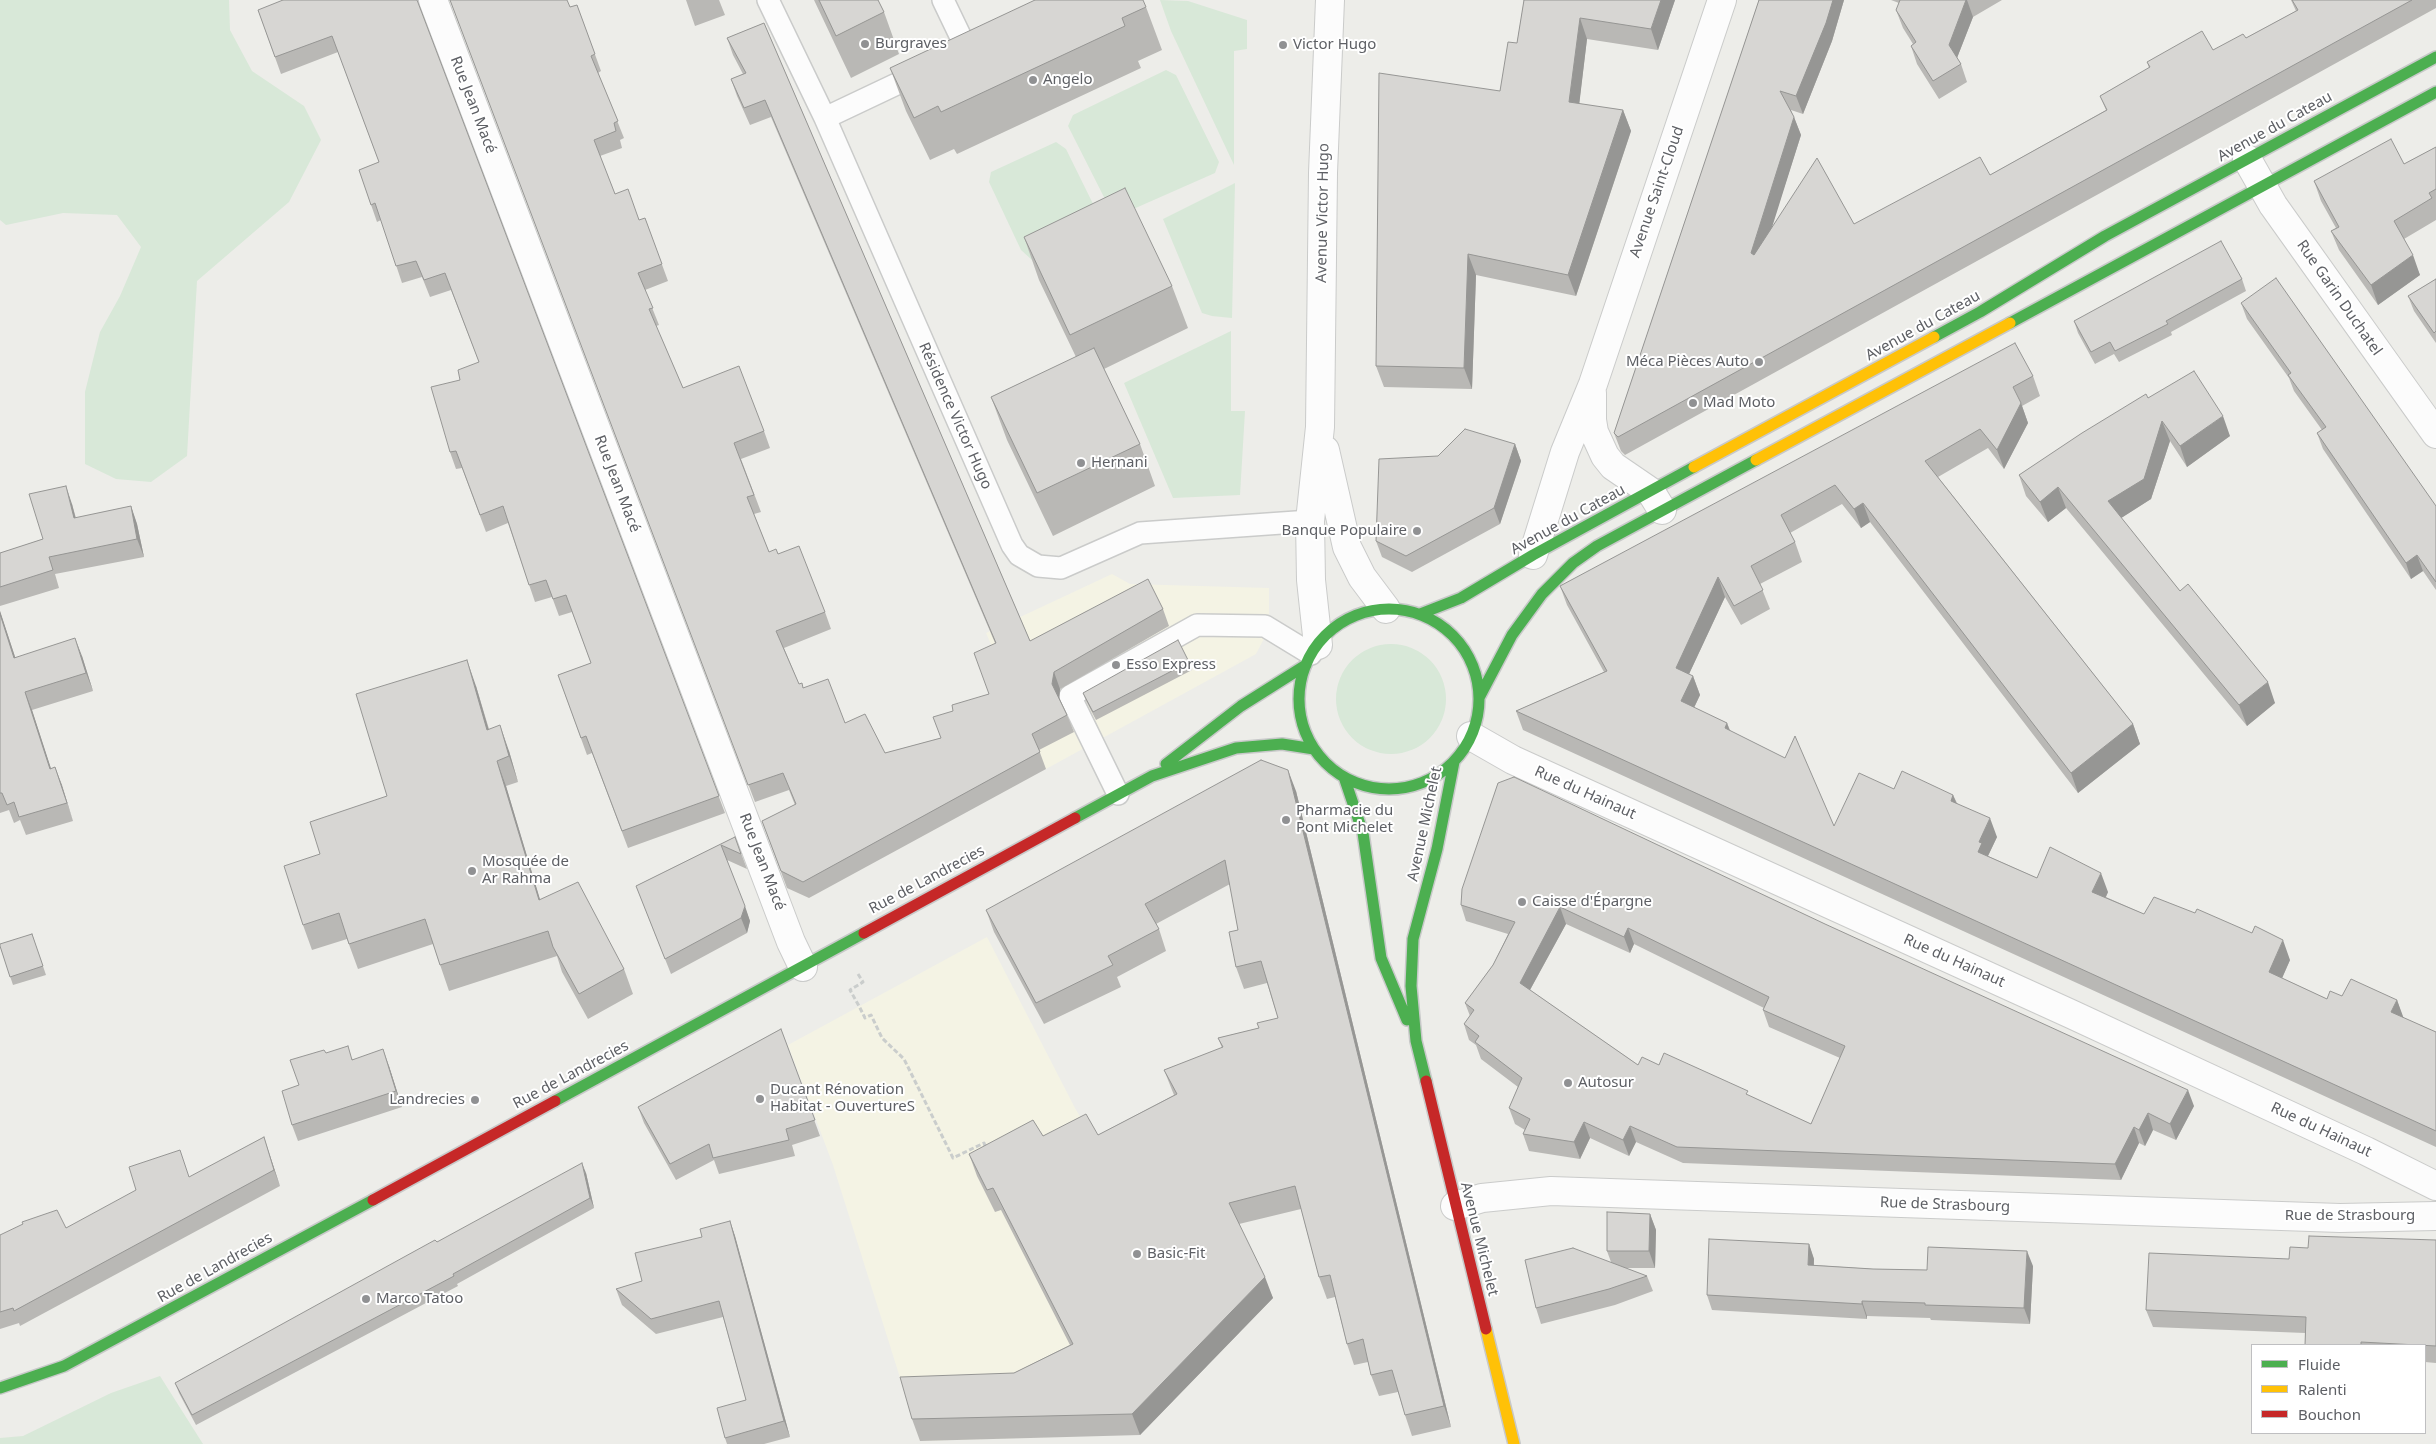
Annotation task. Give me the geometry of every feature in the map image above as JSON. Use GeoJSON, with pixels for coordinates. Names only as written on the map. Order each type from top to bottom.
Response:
{"type":"FeatureCollection","features":[{"type":"Feature","properties":{"kind":"main road","name":"Avenue du Cateau"},"geometry":{"type":"LineString","coordinates":[[1480,696],[1512,635],[1542,594],[1573,563],[1657,501],[1980,312],[2105,236],[2436,56]]}},
{"type":"Feature","properties":{"kind":"main road","name":"Avenue du Cateau"},"geometry":{"type":"LineString","coordinates":[[1420,614],[1461,598],[1533,555],[1657,501],[2263,186],[2436,92]]}},
{"type":"Feature","properties":{"kind":"main road","name":"Rue de Landrecies"},"geometry":{"type":"LineString","coordinates":[[1152,776],[1223,718],[1312,655],[1344,621],[1361,613],[1386,608]]}},
{"type":"Feature","properties":{"kind":"main road"},"geometry":{"type":"LineString","coordinates":[[1312,655],[1302,678],[1300,702],[1304,726],[1314,749],[1328,764],[1344,777],[1366,786],[1401,788],[1424,782],[1444,771],[1454,762],[1471,736],[1478,711],[1480,696],[1473,664],[1461,644],[1444,627],[1420,614],[1386,608]]}},
{"type":"Feature","properties":{"kind":"main road","name":"Rue de Landrecies"},"geometry":{"type":"LineString","coordinates":[[0,1388],[64,1366],[123,1336],[1152,776],[1236,748],[1282,744],[1314,749]]}},
{"type":"Feature","properties":{"kind":"main road","name":"Avenue Michelet"},"geometry":{"type":"LineString","coordinates":[[1454,762],[1448,785],[1438,849],[1413,940],[1411,978],[1416,1041],[1514,1444]]}},
{"type":"Feature","properties":{"kind":"main road","name":"Avenue Michelet"},"geometry":{"type":"LineString","coordinates":[[1344,777],[1363,833],[1381,958],[1416,1041]]}},
{"type":"Feature","properties":{"kind":"street","name":"Rue Jean Macé"},"geometry":{"type":"LineString","coordinates":[[433,0],[791,942],[803,967]]}},
{"type":"Feature","properties":{"kind":"street","name":"Avenue Saint-Cloud"},"geometry":{"type":"LineString","coordinates":[[1533,555],[1565,452],[1593,384],[1722,0]]}},
{"type":"Feature","properties":{"kind":"street","name":"Avenue Victor Hugo"},"geometry":{"type":"LineString","coordinates":[[1312,655],[1310,521],[1320,427],[1325,1]]}},
{"type":"Feature","properties":{"kind":"street","name":"Rue Garin Duchatel"},"geometry":{"type":"LineString","coordinates":[[2247,159],[2283,219],[2436,434]]}},
{"type":"Feature","properties":{"kind":"street","name":"Avenue Saint-Cloud"},"geometry":{"type":"LineString","coordinates":[[1593,384],[1592,420],[1598,445],[1613,466],[1657,501]]}},
{"type":"Feature","properties":{"kind":"street","name":"Avenue Victor Hugo"},"geometry":{"type":"LineString","coordinates":[[1320,427],[1347,547],[1362,577],[1386,608]]}},
{"type":"Feature","properties":{"kind":"street","name":"Rue du Hainaut"},"geometry":{"type":"LineString","coordinates":[[1471,736],[1513,760],[2097,1026],[2366,1151],[2436,1186]]}},
{"type":"Feature","properties":{"kind":"street","name":"Rue de Strasbourg"},"geometry":{"type":"LineString","coordinates":[[1455,1206],[1482,1198],[1551,1191],[2340,1218],[2436,1216]]}},
{"type":"Feature","properties":{"kind":"lane","name":"Résidence Victor Hugo"},"geometry":{"type":"LineString","coordinates":[[768,0],[825,118],[1012,545],[1019,555],[1028,562],[1047,568],[1061,568],[1140,534],[1310,521]]}},
{"type":"Feature","properties":{"kind":"lane"},"geometry":{"type":"LineString","coordinates":[[943,0],[952,57]]}},
{"type":"Feature","properties":{"kind":"lane"},"geometry":{"type":"LineString","coordinates":[[825,118],[1000,33]]}},
{"type":"Feature","properties":{"kind":"lane"},"geometry":{"type":"LineString","coordinates":[[1118,794],[1070,696],[1197,625],[1265,626],[1312,655]]}},
{"type":"Feature","properties":{"kind":"path"},"geometry":{"type":"LineString","coordinates":[[858,1006],[865,1018],[871,1015],[882,1038],[904,1059],[954,1158],[984,1143],[987,1151]]}},
{"type":"Feature","properties":{"kind":"shaded area"},"geometry":{"type":"Polygon","coordinates":[[[1112,574],[1130,584],[1269,588],[1269,629],[1256,654],[1046,769],[986,633],[1112,574]]]}},
{"type":"Feature","properties":{"kind":"shaded area"},"geometry":{"type":"Polygon","coordinates":[[[987,937],[1076,1110],[1106,1157],[1231,1069],[1356,1039],[1369,1088],[1257,1114],[1209,1168],[1273,1298],[1264,1307],[1050,1437],[920,1441],[833,1165],[788,1045],[987,937]]]}},
{"type":"Feature","properties":{"kind":"green space"},"geometry":{"type":"Polygon","coordinates":[[[0,0],[229,0],[230,30],[252,71],[304,106],[321,140],[289,202],[197,281],[187,456],[151,482],[116,479],[85,464],[85,392],[100,332],[120,296],[141,247],[117,215],[63,213],[6,225],[0,220],[0,0]]]}},
{"type":"Feature","properties":{"kind":"green space"},"geometry":{"type":"Polygon","coordinates":[[[1160,0],[1188,1],[1247,20],[1247,49],[1234,51],[1234,165],[1171,31],[1160,0]]]}},
{"type":"Feature","properties":{"kind":"green space"},"geometry":{"type":"Polygon","coordinates":[[[1166,70],[1176,75],[1219,162],[1215,173],[1122,214],[1110,209],[1068,126],[1073,115],[1166,70]]]}},
{"type":"Feature","properties":{"kind":"green space"},"geometry":{"type":"Polygon","coordinates":[[[1056,142],[1066,149],[1099,216],[1095,231],[1032,260],[1021,250],[989,182],[991,172],[1056,142]]]}},
{"type":"Feature","properties":{"kind":"green space"},"geometry":{"type":"Polygon","coordinates":[[[1235,183],[1232,318],[1202,313],[1163,219],[1235,183]]]}},
{"type":"Feature","properties":{"kind":"green space"},"geometry":{"type":"Polygon","coordinates":[[[1231,331],[1231,411],[1245,411],[1240,495],[1173,498],[1124,383],[1231,331]]]}},
{"type":"Feature","properties":{"kind":"green space"},"geometry":{"type":"Polygon","coordinates":[[[1391,644],[1412,648],[1430,660],[1442,678],[1446,699],[1442,720],[1430,738],[1412,750],[1391,754],[1370,750],[1352,738],[1340,720],[1336,699],[1340,678],[1352,660],[1370,648],[1391,644]]]}},
{"type":"Feature","properties":{"kind":"green space"},"geometry":{"type":"Polygon","coordinates":[[[160,1376],[203,1444],[0,1444],[0,1438],[23,1436],[111,1393],[160,1376]]]}},
{"type":"Feature","properties":{"kind":"building"},"geometry":{"type":"Polygon","coordinates":[[[283,0],[417,0],[719,796],[622,831],[586,736],[581,738],[558,675],[591,663],[566,595],[553,599],[546,580],[529,585],[503,506],[480,515],[456,451],[450,452],[431,387],[460,380],[458,370],[479,362],[445,273],[424,280],[416,261],[396,266],[375,203],[371,205],[359,170],[379,162],[332,36],[275,57],[258,10],[283,0]]]}},
{"type":"Feature","properties":{"kind":"building"},"geometry":{"type":"Polygon","coordinates":[[[450,0],[567,0],[570,7],[577,5],[595,54],[591,56],[618,121],[614,123],[616,131],[594,140],[615,194],[628,189],[639,220],[645,218],[662,264],[638,273],[653,308],[649,309],[683,388],[739,366],[764,431],[734,443],[754,495],[747,497],[769,552],[776,549],[778,554],[799,546],[825,612],[776,631],[799,684],[802,683],[803,688],[828,679],[845,723],[865,714],[885,753],[941,738],[933,717],[953,711],[952,705],[989,694],[974,653],[996,643],[765,100],[744,108],[731,79],[746,73],[727,38],[764,23],[1030,641],[1148,579],[1163,609],[1054,672],[1052,684],[1067,715],[1032,734],[1040,752],[803,882],[781,871],[762,821],[796,804],[783,773],[748,785],[450,0]]]}},
{"type":"Feature","properties":{"kind":"building"},"geometry":{"type":"Polygon","coordinates":[[[819,0],[878,0],[884,12],[836,36],[819,0]]]}},
{"type":"Feature","properties":{"kind":"building"},"geometry":{"type":"Polygon","coordinates":[[[1035,0],[1143,0],[1146,7],[1122,18],[1125,26],[941,112],[938,106],[914,118],[890,68],[1035,0]]]}},
{"type":"Feature","properties":{"kind":"building"},"geometry":{"type":"Polygon","coordinates":[[[1524,0],[1661,0],[1651,29],[1580,18],[1569,102],[1623,110],[1568,275],[1468,254],[1464,368],[1376,366],[1379,73],[1500,91],[1508,42],[1517,43],[1524,0]]]}},
{"type":"Feature","properties":{"kind":"building"},"geometry":{"type":"Polygon","coordinates":[[[1759,0],[1833,0],[1826,23],[1796,96],[1780,91],[1794,117],[1751,253],[1754,255],[1817,158],[1854,224],[1980,157],[1990,175],[2107,110],[2100,96],[2150,67],[2147,62],[2202,31],[2213,50],[2243,34],[2246,38],[2298,10],[2292,0],[2412,0],[1618,437],[1614,433],[1759,0]]]}},
{"type":"Feature","properties":{"kind":"building"},"geometry":{"type":"Polygon","coordinates":[[[1900,0],[1966,0],[1949,45],[1961,64],[1933,81],[1911,46],[1916,42],[1896,10],[1900,0]]]}},
{"type":"Feature","properties":{"kind":"building"},"geometry":{"type":"Polygon","coordinates":[[[2391,139],[2404,164],[2436,147],[2436,189],[2429,193],[2432,198],[2394,221],[2413,255],[2371,285],[2331,231],[2339,227],[2314,181],[2391,139]]]}},
{"type":"Feature","properties":{"kind":"building"},"geometry":{"type":"Polygon","coordinates":[[[1125,188],[1172,286],[1070,335],[1024,237],[1125,188]]]}},
{"type":"Feature","properties":{"kind":"building"},"geometry":{"type":"Polygon","coordinates":[[[2221,241],[2242,279],[2166,321],[2168,324],[2115,351],[2110,342],[2091,352],[2074,321],[2221,241]]]}},
{"type":"Feature","properties":{"kind":"building"},"geometry":{"type":"Polygon","coordinates":[[[2276,278],[2436,506],[2436,582],[2417,555],[2406,563],[2317,433],[2326,427],[2288,375],[2291,373],[2241,303],[2276,278]]]}},
{"type":"Feature","properties":{"kind":"building"},"geometry":{"type":"Polygon","coordinates":[[[2436,279],[2436,331],[2434,333],[2408,296],[2436,279]]]}},
{"type":"Feature","properties":{"kind":"building"},"geometry":{"type":"Polygon","coordinates":[[[2015,343],[2033,376],[2013,387],[2021,403],[1997,450],[1980,429],[1925,461],[2133,724],[2071,773],[1863,503],[1854,509],[1835,485],[1781,515],[1795,542],[1751,566],[1763,590],[1734,606],[1718,577],[1676,668],[1693,676],[1681,701],[1727,723],[1725,728],[1785,758],[1795,736],[1834,826],[1859,773],[1894,789],[1902,771],[1953,795],[1951,801],[1990,818],[1979,842],[1982,843],[1978,852],[2037,878],[2050,847],[2101,873],[2092,892],[2144,914],[2154,897],[2195,913],[2197,909],[2252,933],[2255,926],[2283,940],[2269,972],[2327,999],[2330,991],[2342,996],[2351,979],[2397,1000],[2391,1012],[2436,1032],[2436,1131],[1516,711],[1607,671],[1560,586],[2015,343]]]}},
{"type":"Feature","properties":{"kind":"building"},"geometry":{"type":"Polygon","coordinates":[[[1094,348],[1140,444],[1037,493],[991,397],[1094,348]]]}},
{"type":"Feature","properties":{"kind":"building"},"geometry":{"type":"Polygon","coordinates":[[[2194,371],[2223,416],[2180,446],[2162,421],[2144,479],[2108,501],[2180,591],[2188,584],[2268,682],[2239,705],[2058,487],[2040,502],[2019,475],[2082,433],[2146,394],[2148,398],[2194,371]]]}},
{"type":"Feature","properties":{"kind":"building"},"geometry":{"type":"Polygon","coordinates":[[[1465,429],[1515,444],[1494,508],[1406,556],[1376,541],[1379,459],[1438,456],[1465,429]]]}},
{"type":"Feature","properties":{"kind":"building"},"geometry":{"type":"Polygon","coordinates":[[[66,486],[74,518],[131,506],[137,539],[49,557],[53,570],[0,587],[0,553],[43,539],[29,494],[66,486]]]}},
{"type":"Feature","properties":{"kind":"building"},"geometry":{"type":"Polygon","coordinates":[[[0,614],[14,658],[75,638],[86,673],[25,692],[50,769],[55,767],[67,803],[19,817],[14,802],[7,805],[2,793],[0,793],[0,614]]]}},
{"type":"Feature","properties":{"kind":"building"},"geometry":{"type":"Polygon","coordinates":[[[1178,640],[1189,662],[1093,712],[1083,693],[1178,640]]]}},
{"type":"Feature","properties":{"kind":"building"},"geometry":{"type":"Polygon","coordinates":[[[467,660],[487,730],[500,725],[509,756],[497,761],[539,900],[578,882],[624,969],[579,994],[553,947],[548,931],[440,965],[425,919],[349,944],[339,913],[303,925],[284,866],[320,854],[310,822],[387,796],[356,694],[467,660]]]}},
{"type":"Feature","properties":{"kind":"building"},"geometry":{"type":"Polygon","coordinates":[[[1261,760],[1288,770],[1444,1406],[1405,1415],[1392,1370],[1371,1375],[1363,1339],[1347,1344],[1330,1275],[1319,1277],[1295,1186],[1229,1203],[1265,1277],[1132,1414],[912,1419],[900,1377],[1014,1373],[1073,1344],[993,1188],[987,1190],[969,1154],[1033,1120],[1043,1136],[1086,1114],[1098,1135],[1177,1094],[1164,1070],[1223,1047],[1218,1038],[1259,1028],[1257,1023],[1278,1018],[1261,961],[1236,967],[1229,932],[1238,930],[1225,860],[1145,904],[1159,929],[1108,956],[1113,965],[1036,1003],[986,910],[1261,760]]]}},
{"type":"Feature","properties":{"kind":"building"},"geometry":{"type":"Polygon","coordinates":[[[1514,777],[1825,924],[2188,1090],[2170,1124],[2148,1113],[2139,1130],[2134,1127],[2115,1164],[1677,1147],[1630,1126],[1623,1140],[1584,1122],[1574,1142],[1523,1134],[1530,1119],[1509,1108],[1522,1078],[1475,1042],[1479,1036],[1464,1024],[1474,1010],[1465,1003],[1493,965],[1515,922],[1461,905],[1462,889],[1498,783],[1514,777]],[[1560,907],[1520,983],[1638,1065],[1642,1057],[1659,1065],[1664,1053],[1748,1091],[1746,1094],[1811,1124],[1845,1046],[1763,1010],[1769,997],[1628,928],[1624,937],[1560,907]]]}},
{"type":"Feature","properties":{"kind":"building"},"geometry":{"type":"Polygon","coordinates":[[[735,837],[741,854],[721,845],[745,906],[741,918],[665,959],[636,886],[735,837]]]}},
{"type":"Feature","properties":{"kind":"building"},"geometry":{"type":"Polygon","coordinates":[[[32,934],[43,966],[10,977],[0,944],[32,934]]]}},
{"type":"Feature","properties":{"kind":"building"},"geometry":{"type":"Polygon","coordinates":[[[781,1029],[815,1120],[786,1129],[789,1140],[713,1158],[709,1144],[670,1164],[638,1107],[781,1029]]]}},
{"type":"Feature","properties":{"kind":"building"},"geometry":{"type":"Polygon","coordinates":[[[348,1046],[352,1060],[383,1049],[396,1091],[292,1125],[282,1091],[299,1085],[290,1060],[324,1050],[326,1053],[348,1046]]]}},
{"type":"Feature","properties":{"kind":"building"},"geometry":{"type":"Polygon","coordinates":[[[264,1137],[274,1170],[14,1311],[13,1308],[0,1312],[0,1235],[23,1224],[22,1222],[57,1210],[66,1228],[136,1190],[129,1167],[180,1150],[189,1177],[264,1137]]]}},
{"type":"Feature","properties":{"kind":"building"},"geometry":{"type":"Polygon","coordinates":[[[582,1163],[590,1198],[453,1274],[454,1276],[192,1415],[175,1383],[435,1240],[437,1242],[582,1163]]]}},
{"type":"Feature","properties":{"kind":"building"},"geometry":{"type":"Polygon","coordinates":[[[1607,1212],[1650,1214],[1649,1251],[1607,1251],[1607,1212]]]}},
{"type":"Feature","properties":{"kind":"building"},"geometry":{"type":"Polygon","coordinates":[[[730,1221],[784,1421],[725,1438],[717,1408],[746,1400],[719,1301],[651,1319],[616,1289],[642,1281],[635,1253],[702,1237],[700,1229],[730,1221]]]}},
{"type":"Feature","properties":{"kind":"building"},"geometry":{"type":"Polygon","coordinates":[[[2309,1236],[2436,1240],[2436,1346],[2361,1342],[2361,1344],[2305,1344],[2306,1317],[2146,1310],[2149,1253],[2289,1259],[2290,1247],[2308,1248],[2309,1236]]]}},
{"type":"Feature","properties":{"kind":"building"},"geometry":{"type":"Polygon","coordinates":[[[1709,1239],[1809,1244],[1808,1265],[1873,1269],[1927,1270],[1928,1247],[2027,1251],[2024,1308],[1862,1301],[1862,1304],[1707,1295],[1709,1239]]]}},
{"type":"Feature","properties":{"kind":"building"},"geometry":{"type":"Polygon","coordinates":[[[1573,1248],[1647,1276],[1609,1289],[1536,1308],[1525,1260],[1573,1248]]]}},
{"type":"Feature","properties":{"kind":"traffic: fast"},"geometry":{"type":"LineString","coordinates":[[1934,337],[1980,312],[2105,236],[2436,57]]}},
{"type":"Feature","properties":{"kind":"traffic: fast"},"geometry":{"type":"LineString","coordinates":[[2010,323],[2436,92]]}},
{"type":"Feature","properties":{"kind":"traffic: fast"},"geometry":{"type":"LineString","coordinates":[[1480,696],[1512,635],[1542,594],[1573,563],[1597,546],[1756,460]]}},
{"type":"Feature","properties":{"kind":"traffic: fast"},"geometry":{"type":"LineString","coordinates":[[1420,614],[1461,598],[1533,555],[1694,467]]}},
{"type":"Feature","properties":{"kind":"traffic: fast"},"geometry":{"type":"LineString","coordinates":[[1389,609],[1407,611],[1423,616],[1439,624],[1453,635],[1464,649],[1472,665],[1477,681],[1479,699],[1477,717],[1472,733],[1464,749],[1453,763],[1439,774],[1423,782],[1407,787],[1389,789],[1371,787],[1355,782],[1339,774],[1325,763],[1314,749],[1306,733],[1301,717],[1299,699],[1301,681],[1306,665],[1314,649],[1325,635],[1339,624],[1355,616],[1371,611],[1389,609]]}},
{"type":"Feature","properties":{"kind":"traffic: fast"},"geometry":{"type":"LineString","coordinates":[[1166,764],[1241,706],[1306,665]]}},
{"type":"Feature","properties":{"kind":"traffic: fast"},"geometry":{"type":"LineString","coordinates":[[1075,818],[1152,776],[1236,748],[1282,744],[1314,749]]}},
{"type":"Feature","properties":{"kind":"traffic: fast"},"geometry":{"type":"LineString","coordinates":[[1426,1081],[1416,1041],[1411,986],[1413,939],[1437,849],[1454,762]]}},
{"type":"Feature","properties":{"kind":"traffic: fast"},"geometry":{"type":"LineString","coordinates":[[1344,777],[1363,833],[1381,958],[1407,1020]]}},
{"type":"Feature","properties":{"kind":"traffic: fast"},"geometry":{"type":"LineString","coordinates":[[555,1101],[864,933]]}},
{"type":"Feature","properties":{"kind":"traffic: fast"},"geometry":{"type":"LineString","coordinates":[[0,1388],[64,1366],[373,1200]]}},
{"type":"Feature","properties":{"kind":"traffic: slow"},"geometry":{"type":"LineString","coordinates":[[1756,460],[2010,323]]}},
{"type":"Feature","properties":{"kind":"traffic: slow"},"geometry":{"type":"LineString","coordinates":[[1694,467],[1934,337]]}},
{"type":"Feature","properties":{"kind":"traffic: slow"},"geometry":{"type":"LineString","coordinates":[[1486,1329],[1514,1444]]}},
{"type":"Feature","properties":{"kind":"traffic: jam"},"geometry":{"type":"LineString","coordinates":[[864,933],[1075,818]]}},
{"type":"Feature","properties":{"kind":"traffic: jam"},"geometry":{"type":"LineString","coordinates":[[1426,1081],[1486,1329]]}},
{"type":"Feature","properties":{"kind":"traffic: jam"},"geometry":{"type":"LineString","coordinates":[[373,1200],[555,1101]]}},
{"type":"Feature","properties":{"kind":"place","name":"Burgraves"},"geometry":{"type":"Point","coordinates":[865,44]}},
{"type":"Feature","properties":{"kind":"place","name":"Victor Hugo"},"geometry":{"type":"Point","coordinates":[1283,45]}},
{"type":"Feature","properties":{"kind":"place","name":"Angelo"},"geometry":{"type":"Point","coordinates":[1033,80]}},
{"type":"Feature","properties":{"kind":"place","name":"Méca Pièces Auto"},"geometry":{"type":"Point","coordinates":[1759,362]}},
{"type":"Feature","properties":{"kind":"place","name":"Mad Moto"},"geometry":{"type":"Point","coordinates":[1693,403]}},
{"type":"Feature","properties":{"kind":"place","name":"Hernani"},"geometry":{"type":"Point","coordinates":[1081,463]}},
{"type":"Feature","properties":{"kind":"place","name":"Banque Populaire"},"geometry":{"type":"Point","coordinates":[1417,531]}},
{"type":"Feature","properties":{"kind":"place","name":"Esso Express"},"geometry":{"type":"Point","coordinates":[1116,665]}},
{"type":"Feature","properties":{"kind":"place","name":"Pharmacie du Pont Michelet"},"geometry":{"type":"Point","coordinates":[1286,820]}},
{"type":"Feature","properties":{"kind":"place","name":"Mosquée de Ar Rahma"},"geometry":{"type":"Point","coordinates":[472,871]}},
{"type":"Feature","properties":{"kind":"place","name":"Caisse d'Épargne"},"geometry":{"type":"Point","coordinates":[1522,902]}},
{"type":"Feature","properties":{"kind":"place","name":"Autosur"},"geometry":{"type":"Point","coordinates":[1568,1083]}},
{"type":"Feature","properties":{"kind":"place","name":"Ducant Rénovation Habitat - OuvertureS"},"geometry":{"type":"Point","coordinates":[760,1099]}},
{"type":"Feature","properties":{"kind":"place","name":"Landrecies"},"geometry":{"type":"Point","coordinates":[475,1100]}},
{"type":"Feature","properties":{"kind":"place","name":"Basic-Fit"},"geometry":{"type":"Point","coordinates":[1137,1254]}},
{"type":"Feature","properties":{"kind":"place","name":"Marco Tatoo"},"geometry":{"type":"Point","coordinates":[366,1299]}}]}
